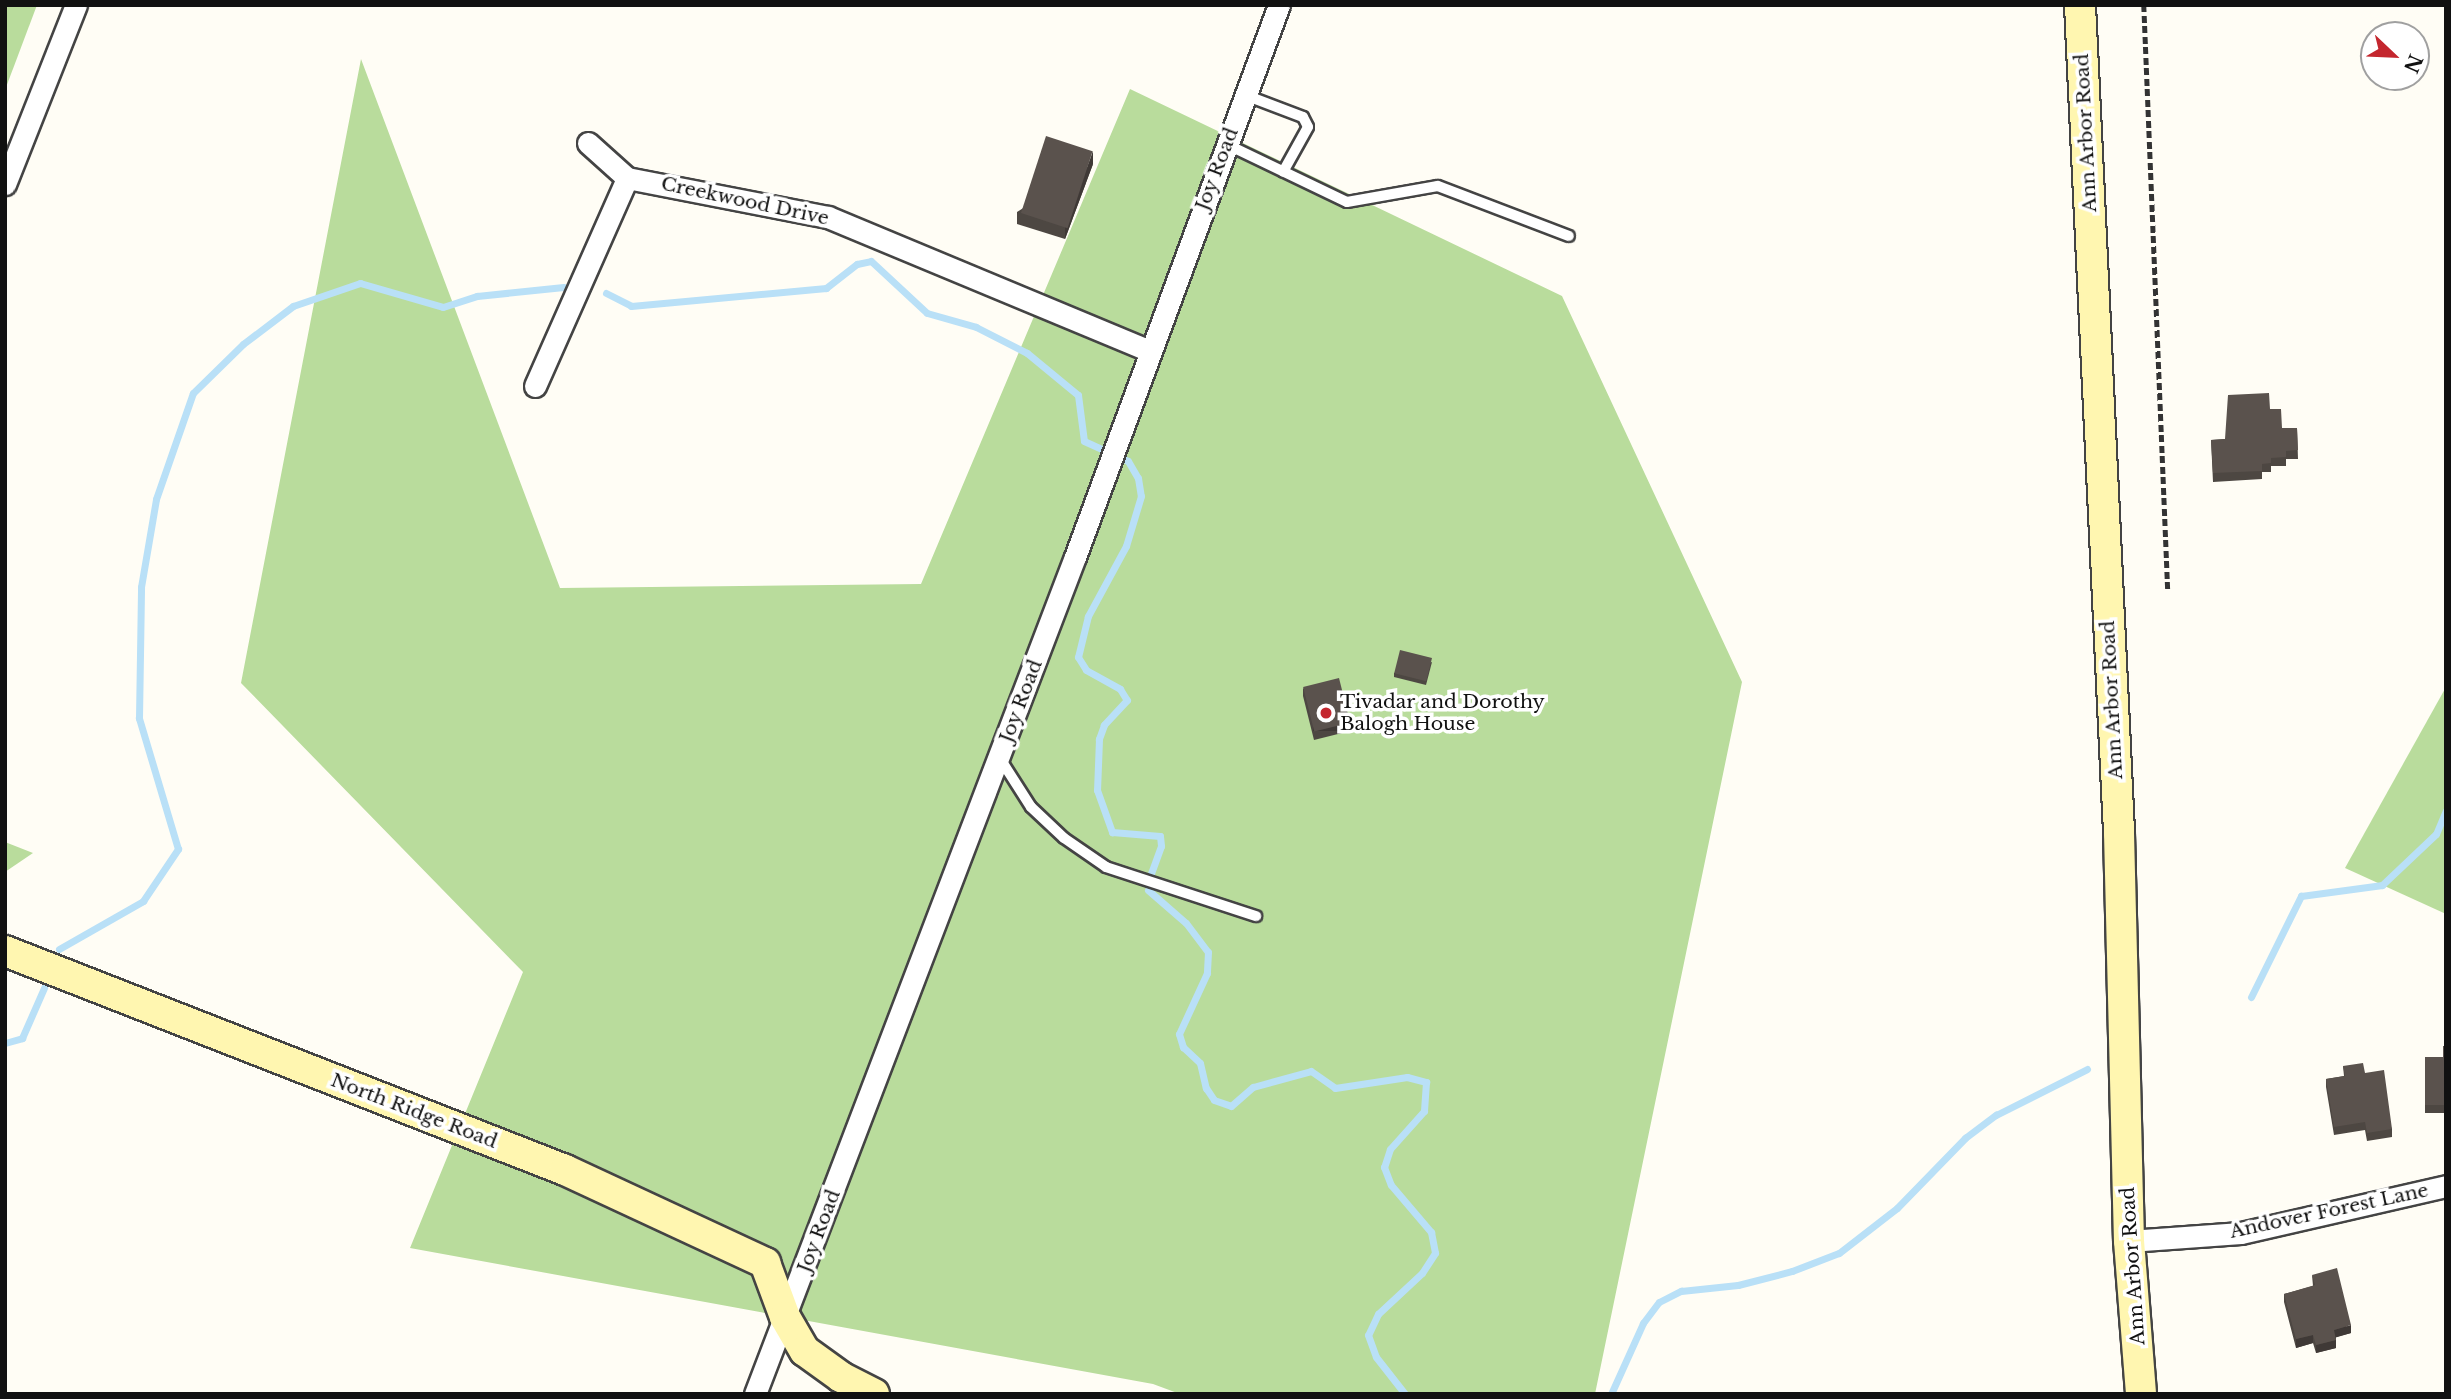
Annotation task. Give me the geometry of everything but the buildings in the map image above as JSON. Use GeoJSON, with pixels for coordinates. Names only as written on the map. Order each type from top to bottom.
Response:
{"type":"FeatureCollection","features":[{"type":"Feature","properties":{"kind":"main road","name":"Ann Arbor Road"},"geometry":{"type":"LineString","coordinates":[[2080,5],[2119,833],[2129,1241],[2141,1394]]}},
{"type":"Feature","properties":{"kind":"main road","name":"North Ridge Road"},"geometry":{"type":"LineString","coordinates":[[5,951],[565,1170],[765,1263],[785,1317],[805,1351],[841,1377],[874,1394]]}},
{"type":"Feature","properties":{"kind":"street"},"geometry":{"type":"LineString","coordinates":[[5,184],[76,5]]}},
{"type":"Feature","properties":{"kind":"street","name":"Joy Road"},"geometry":{"type":"LineString","coordinates":[[755,1394],[999,757],[1107,469],[1148,350],[1279,5]]}},
{"type":"Feature","properties":{"kind":"street"},"geometry":{"type":"LineString","coordinates":[[535,386],[627,178],[589,143]]}},
{"type":"Feature","properties":{"kind":"street","name":"Creekwood Drive"},"geometry":{"type":"LineString","coordinates":[[627,178],[828,216],[1148,350]]}},
{"type":"Feature","properties":{"kind":"street","name":"Andover Forest Lane"},"geometry":{"type":"LineString","coordinates":[[2129,1241],[2241,1233],[2446,1186]]}},
{"type":"Feature","properties":{"kind":"lane"},"geometry":{"type":"LineString","coordinates":[[1245,95],[1303,117],[1308,127],[1283,172]]}},
{"type":"Feature","properties":{"kind":"lane"},"geometry":{"type":"LineString","coordinates":[[1226,144],[1346,202],[1438,186],[1569,236]]}},
{"type":"Feature","properties":{"kind":"lane"},"geometry":{"type":"LineString","coordinates":[[999,757],[1031,807],[1064,838],[1106,867],[1256,916]]}},
{"type":"Feature","properties":{"kind":"path"},"geometry":{"type":"LineString","coordinates":[[2144,5],[2168,592]]}},
{"type":"Feature","properties":{"kind":"green space"},"geometry":{"type":"Polygon","coordinates":[[[5,5],[37,5],[5,90],[5,5]]]}},
{"type":"Feature","properties":{"kind":"green space"},"geometry":{"type":"Polygon","coordinates":[[[361,59],[560,588],[921,584],[1130,89],[1562,296],[1742,682],[1595,1394],[1180,1394],[1153,1384],[410,1248],[523,972],[241,683],[361,59]]]}},
{"type":"Feature","properties":{"kind":"green space"},"geometry":{"type":"Polygon","coordinates":[[[2446,687],[2446,914],[2345,868],[2446,687]]]}},
{"type":"Feature","properties":{"kind":"green space"},"geometry":{"type":"Polygon","coordinates":[[[5,842],[33,853],[5,872],[5,842]]]}},
{"type":"Feature","properties":{"kind":"waterway"},"geometry":{"type":"LineString","coordinates":[[606,293],[631,306],[826,288],[857,264],[871,261],[927,313],[976,327],[1027,353],[1078,395],[1084,441],[1128,461],[1138,478],[1141,496],[1126,546],[1088,616],[1078,657],[1086,670],[1120,689],[1127,700],[1104,725],[1099,739],[1097,790],[1112,832],[1160,836],[1161,846],[1150,876]]}},
{"type":"Feature","properties":{"kind":"waterway"},"geometry":{"type":"LineString","coordinates":[[59,949],[143,901],[178,849],[139,718],[141,587],[156,499],[193,393],[243,344],[293,306],[360,283],[443,307],[477,296],[564,287]]}},
{"type":"Feature","properties":{"kind":"waterway"},"geometry":{"type":"LineString","coordinates":[[2251,997],[2301,896],[2382,885],[2436,834],[2446,811]]}},
{"type":"Feature","properties":{"kind":"waterway"},"geometry":{"type":"LineString","coordinates":[[1148,890],[1186,923],[1208,952],[1207,973],[1179,1034],[1183,1047],[1200,1063],[1206,1088],[1214,1100],[1231,1106],[1253,1087],[1311,1071],[1335,1088],[1407,1077],[1426,1082],[1424,1111],[1390,1149],[1384,1167],[1391,1185],[1431,1232],[1435,1253],[1422,1273],[1378,1314],[1368,1335],[1376,1357],[1405,1394]]}},
{"type":"Feature","properties":{"kind":"waterway"},"geometry":{"type":"LineString","coordinates":[[5,1043],[22,1038],[44,988]]}},
{"type":"Feature","properties":{"kind":"waterway"},"geometry":{"type":"LineString","coordinates":[[1611,1394],[1643,1323],[1659,1302],[1681,1291],[1738,1285],[1792,1271],[1839,1253],[1897,1208],[1965,1138],[1996,1115],[2087,1069]]}},
{"type":"Feature","properties":{"kind":"place","name":"Tivadar and Dorothy Balogh House"},"geometry":{"type":"Point","coordinates":[1326,713]}}]}
